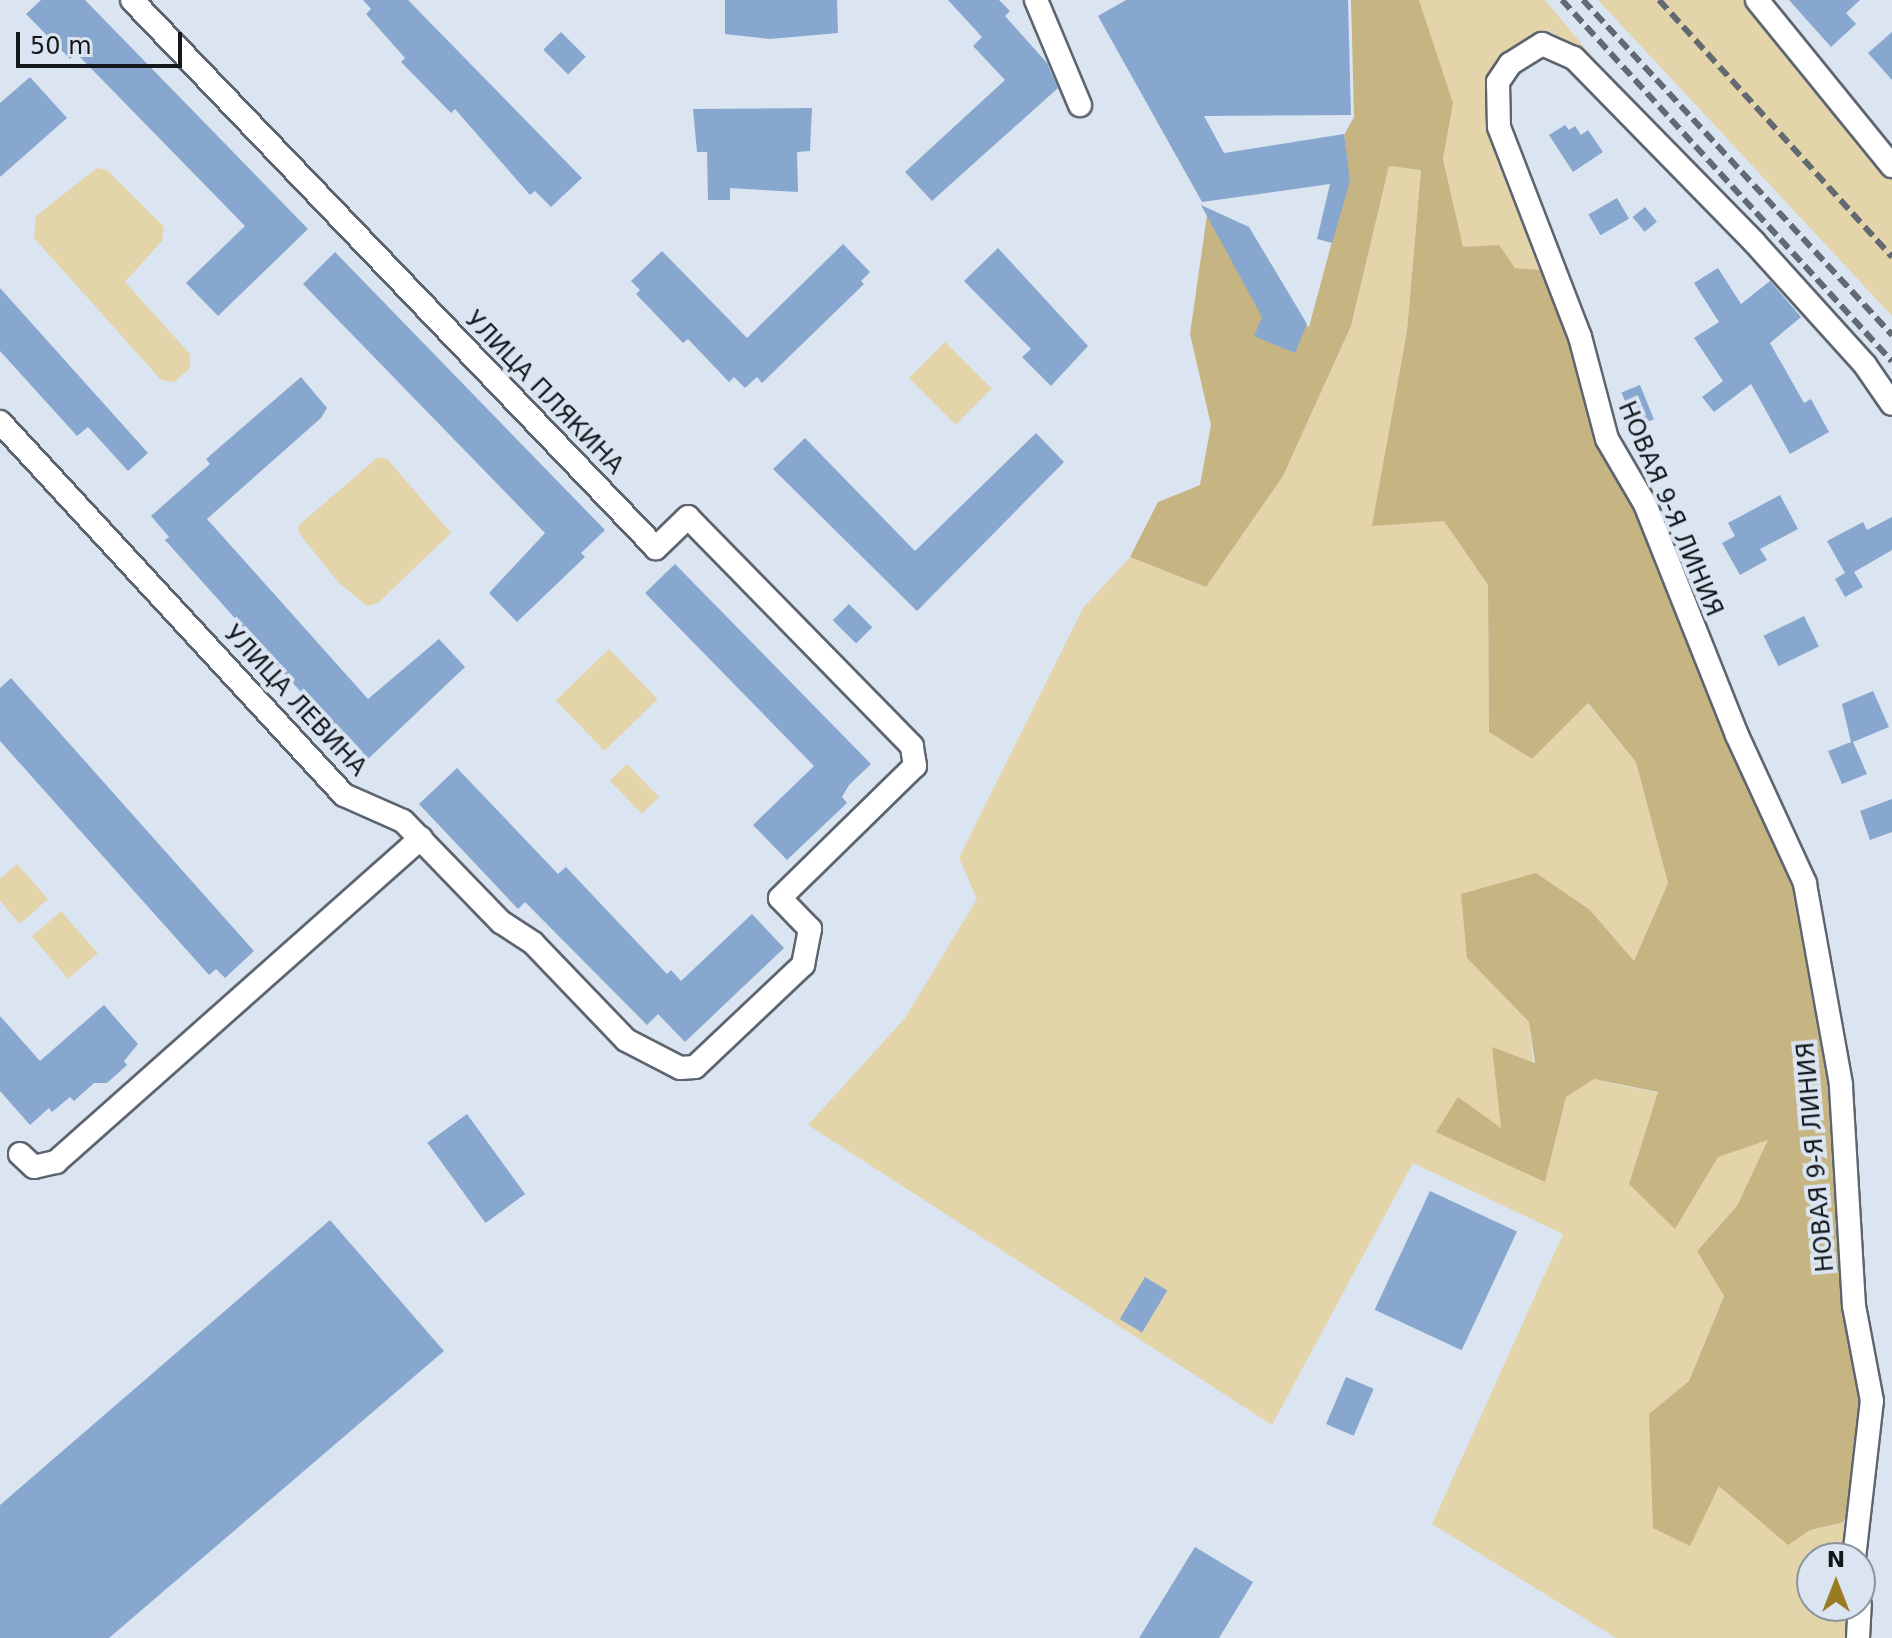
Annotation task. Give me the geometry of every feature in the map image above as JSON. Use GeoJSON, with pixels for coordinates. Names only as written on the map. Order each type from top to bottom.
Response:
{"type":"FeatureCollection","features":[{"type":"Feature","properties":{"kind":"street","name":"УЛИЦА ПЛЯКИНА"},"geometry":{"type":"LineString","coordinates":[[132,0],[656,548],[688,517],[912,746],[916,760],[780,898],[810,929],[803,965],[687,1069]]}},
{"type":"Feature","properties":{"kind":"street"},"geometry":{"type":"LineString","coordinates":[[1036,0],[1080,105]]}},
{"type":"Feature","properties":{"kind":"street"},"geometry":{"type":"LineString","coordinates":[[1757,0],[1892,166]]}},
{"type":"Feature","properties":{"kind":"street","name":"НОВАЯ 9-Я ЛИНИЯ"},"geometry":{"type":"LineString","coordinates":[[1856,1542],[1872,1401],[1854,1306],[1841,1084],[1805,883],[1737,735],[1645,504],[1607,439],[1580,337],[1499,127],[1498,82],[1510,64],[1542,44],[1574,58],[1754,242],[1865,365],[1892,404]]}},
{"type":"Feature","properties":{"kind":"street","name":"УЛИЦА ЛЕВИНА"},"geometry":{"type":"LineString","coordinates":[[0,422],[344,795],[403,821],[501,922],[533,943],[626,1040],[687,1069]]}},
{"type":"Feature","properties":{"kind":"street"},"geometry":{"type":"LineString","coordinates":[[20,1154],[34,1167],[56,1162],[421,838]]}},
{"type":"Feature","properties":{"kind":"shaded area"},"geometry":{"type":"Polygon","coordinates":[[[1351,0],[1419,0],[1453,103],[1443,159],[1463,247],[1499,245],[1515,268],[1543,270],[1797,886],[1803,943],[1833,1086],[1865,1428],[1844,1522],[1810,1530],[1788,1545],[1719,1486],[1690,1546],[1653,1528],[1649,1414],[1689,1381],[1724,1296],[1697,1251],[1737,1206],[1768,1140],[1718,1157],[1675,1229],[1629,1184],[1658,1092],[1594,1079],[1566,1097],[1545,1182],[1436,1132],[1458,1097],[1501,1128],[1492,1047],[1535,1063],[1529,1022],[1467,958],[1461,894],[1536,873],[1590,910],[1634,961],[1668,883],[1636,762],[1588,703],[1532,759],[1489,732],[1488,585],[1444,521],[1372,526],[1407,331],[1421,170],[1389,166],[1351,326],[1283,476],[1206,587],[1130,557],[1158,502],[1200,485],[1211,425],[1190,334],[1207,215],[1258,308],[1309,327],[1349,178],[1344,135],[1354,117],[1351,0]]]}},
{"type":"Feature","properties":{"kind":"shaded area"},"geometry":{"type":"Polygon","coordinates":[[[1419,0],[1545,0],[1619,89],[1551,32],[1530,37],[1493,77],[1543,270],[1515,268],[1499,245],[1463,248],[1443,159],[1452,103],[1419,0]]]}},
{"type":"Feature","properties":{"kind":"shaded area"},"geometry":{"type":"Polygon","coordinates":[[[1598,0],[1747,0],[1892,174],[1892,316],[1598,0]]]}},
{"type":"Feature","properties":{"kind":"shaded area"},"geometry":{"type":"Polygon","coordinates":[[[1389,166],[1421,170],[1407,331],[1373,525],[1444,520],[1488,585],[1489,732],[1532,759],[1587,703],[1636,762],[1668,883],[1634,961],[1590,910],[1467,958],[1529,1022],[1545,1181],[1566,1097],[1593,1079],[1658,1093],[1629,1184],[1769,1140],[1737,1206],[1697,1251],[1724,1295],[1689,1381],[1649,1415],[1719,1485],[1788,1544],[1810,1530],[1844,1522],[1845,1542],[1796,1542],[1796,1622],[1852,1622],[1850,1638],[1616,1638],[1432,1524],[1563,1234],[1413,1163],[1272,1425],[808,1125],[905,1018],[977,899],[959,858],[1083,608],[1130,557],[1206,587],[1283,476],[1351,326],[1389,166]]]}},
{"type":"Feature","properties":{"kind":"shaded area"},"geometry":{"type":"Polygon","coordinates":[[[97,168],[107,170],[164,227],[162,241],[125,282],[190,354],[190,368],[174,382],[161,380],[34,238],[36,216],[97,168]]]}},
{"type":"Feature","properties":{"kind":"shaded area"},"geometry":{"type":"Polygon","coordinates":[[[945,342],[992,389],[956,425],[909,378],[945,342]]]}},
{"type":"Feature","properties":{"kind":"shaded area"},"geometry":{"type":"Polygon","coordinates":[[[378,457],[388,460],[451,533],[378,603],[367,606],[339,583],[298,532],[299,525],[378,457]]]}},
{"type":"Feature","properties":{"kind":"shaded area"},"geometry":{"type":"Polygon","coordinates":[[[609,649],[658,699],[604,751],[556,700],[609,649]]]}},
{"type":"Feature","properties":{"kind":"shaded area"},"geometry":{"type":"Polygon","coordinates":[[[627,764],[659,797],[642,814],[610,781],[627,764]]]}},
{"type":"Feature","properties":{"kind":"shaded area"},"geometry":{"type":"Polygon","coordinates":[[[17,864],[48,899],[20,924],[0,901],[0,879],[17,864]]]}},
{"type":"Feature","properties":{"kind":"shaded area"},"geometry":{"type":"Polygon","coordinates":[[[61,911],[98,953],[68,979],[32,937],[61,911]]]}},
{"type":"Feature","properties":{"kind":"building"},"geometry":{"type":"Polygon","coordinates":[[[41,0],[85,0],[308,229],[218,316],[186,283],[245,226],[76,53],[70,59],[26,14],[41,0]]]}},
{"type":"Feature","properties":{"kind":"building"},"geometry":{"type":"Polygon","coordinates":[[[363,0],[408,0],[582,178],[551,207],[535,191],[530,195],[455,109],[451,113],[401,62],[405,58],[366,14],[371,9],[363,0]]]}},
{"type":"Feature","properties":{"kind":"building"},"geometry":{"type":"Polygon","coordinates":[[[725,0],[837,0],[838,33],[770,39],[725,34],[725,0]]]}},
{"type":"Feature","properties":{"kind":"building"},"geometry":{"type":"Polygon","coordinates":[[[948,0],[999,0],[1010,11],[1005,16],[1047,63],[1058,88],[932,201],[905,172],[1005,80],[973,46],[982,37],[948,0]]]}},
{"type":"Feature","properties":{"kind":"building"},"geometry":{"type":"Polygon","coordinates":[[[1126,0],[1348,0],[1351,115],[1204,116],[1224,153],[1344,134],[1350,181],[1332,243],[1317,239],[1330,184],[1202,202],[1098,16],[1126,0]]]}},
{"type":"Feature","properties":{"kind":"building"},"geometry":{"type":"Polygon","coordinates":[[[1789,0],[1860,0],[1846,13],[1856,24],[1831,47],[1789,0]]]}},
{"type":"Feature","properties":{"kind":"building"},"geometry":{"type":"Polygon","coordinates":[[[561,32],[586,57],[568,74],[543,50],[561,32]]]}},
{"type":"Feature","properties":{"kind":"building"},"geometry":{"type":"Polygon","coordinates":[[[1892,32],[1892,80],[1868,53],[1892,32]]]}},
{"type":"Feature","properties":{"kind":"building"},"geometry":{"type":"Polygon","coordinates":[[[30,77],[67,118],[0,177],[0,103],[30,77]]]}},
{"type":"Feature","properties":{"kind":"building"},"geometry":{"type":"Polygon","coordinates":[[[812,108],[810,151],[797,152],[798,192],[730,188],[730,200],[708,200],[707,152],[697,152],[693,109],[812,108]]]}},
{"type":"Feature","properties":{"kind":"building"},"geometry":{"type":"Polygon","coordinates":[[[1565,125],[1569,130],[1575,126],[1581,135],[1588,130],[1603,152],[1573,172],[1549,135],[1565,125]]]}},
{"type":"Feature","properties":{"kind":"building"},"geometry":{"type":"Polygon","coordinates":[[[1617,198],[1629,219],[1600,235],[1588,214],[1617,198]]]}},
{"type":"Feature","properties":{"kind":"building"},"geometry":{"type":"Polygon","coordinates":[[[1201,205],[1249,227],[1307,324],[1295,353],[1254,336],[1262,317],[1201,205]]]}},
{"type":"Feature","properties":{"kind":"building"},"geometry":{"type":"Polygon","coordinates":[[[1645,207],[1657,222],[1645,232],[1633,217],[1645,207]]]}},
{"type":"Feature","properties":{"kind":"building"},"geometry":{"type":"Polygon","coordinates":[[[843,244],[870,272],[861,281],[864,284],[762,383],[757,377],[745,388],[734,377],[729,382],[688,339],[683,343],[636,294],[640,290],[631,281],[662,251],[747,338],[843,244]]]}},
{"type":"Feature","properties":{"kind":"building"},"geometry":{"type":"Polygon","coordinates":[[[998,248],[1088,346],[1051,386],[1022,357],[1031,349],[964,281],[998,248]]]}},
{"type":"Feature","properties":{"kind":"building"},"geometry":{"type":"Polygon","coordinates":[[[335,252],[605,530],[581,553],[585,557],[517,622],[489,593],[545,533],[303,284],[335,252]]]}},
{"type":"Feature","properties":{"kind":"building"},"geometry":{"type":"Polygon","coordinates":[[[1718,268],[1741,304],[1770,281],[1801,317],[1770,343],[1804,403],[1811,399],[1829,432],[1790,454],[1751,384],[1714,412],[1702,397],[1723,381],[1694,338],[1719,322],[1694,283],[1718,268]]]}},
{"type":"Feature","properties":{"kind":"building"},"geometry":{"type":"Polygon","coordinates":[[[0,288],[148,453],[128,471],[88,427],[77,436],[0,351],[0,288]]]}},
{"type":"Feature","properties":{"kind":"building"},"geometry":{"type":"Polygon","coordinates":[[[301,377],[327,408],[321,418],[207,519],[368,699],[439,639],[465,667],[368,759],[347,735],[343,739],[165,540],[169,537],[151,516],[210,464],[206,459],[301,377]]]}},
{"type":"Feature","properties":{"kind":"building"},"geometry":{"type":"Polygon","coordinates":[[[1640,385],[1654,419],[1635,427],[1621,392],[1640,385]]]}},
{"type":"Feature","properties":{"kind":"building"},"geometry":{"type":"Polygon","coordinates":[[[1036,433],[1064,462],[917,611],[773,469],[805,438],[915,551],[1036,433]]]}},
{"type":"Feature","properties":{"kind":"building"},"geometry":{"type":"Polygon","coordinates":[[[1780,495],[1798,529],[1760,549],[1767,560],[1740,575],[1722,543],[1735,536],[1728,523],[1780,495]]]}},
{"type":"Feature","properties":{"kind":"building"},"geometry":{"type":"Polygon","coordinates":[[[1892,517],[1892,550],[1854,572],[1863,587],[1845,597],[1835,579],[1845,573],[1827,541],[1863,522],[1867,530],[1892,517]]]}},
{"type":"Feature","properties":{"kind":"building"},"geometry":{"type":"Polygon","coordinates":[[[675,564],[871,764],[849,785],[842,797],[847,803],[787,860],[753,825],[814,766],[645,593],[675,564]]]}},
{"type":"Feature","properties":{"kind":"building"},"geometry":{"type":"Polygon","coordinates":[[[849,604],[872,627],[856,644],[833,620],[849,604]]]}},
{"type":"Feature","properties":{"kind":"building"},"geometry":{"type":"Polygon","coordinates":[[[1804,616],[1819,647],[1778,666],[1764,636],[1804,616]]]}},
{"type":"Feature","properties":{"kind":"building"},"geometry":{"type":"Polygon","coordinates":[[[11,678],[254,951],[225,978],[216,969],[209,975],[0,741],[0,688],[11,678]]]}},
{"type":"Feature","properties":{"kind":"building"},"geometry":{"type":"Polygon","coordinates":[[[1873,691],[1889,727],[1853,742],[1867,774],[1842,784],[1828,751],[1851,742],[1842,704],[1873,691]]]}},
{"type":"Feature","properties":{"kind":"building"},"geometry":{"type":"Polygon","coordinates":[[[457,768],[558,874],[566,867],[667,974],[671,970],[681,981],[752,914],[784,948],[685,1042],[658,1014],[647,1025],[525,902],[518,909],[419,804],[457,768]]]}},
{"type":"Feature","properties":{"kind":"building"},"geometry":{"type":"Polygon","coordinates":[[[1892,799],[1892,832],[1870,840],[1860,811],[1892,799]]]}},
{"type":"Feature","properties":{"kind":"building"},"geometry":{"type":"Polygon","coordinates":[[[104,1005],[138,1044],[124,1061],[127,1065],[107,1083],[94,1083],[74,1101],[70,1097],[52,1112],[49,1108],[30,1125],[0,1091],[0,1016],[40,1061],[104,1005]]]}},
{"type":"Feature","properties":{"kind":"building"},"geometry":{"type":"Polygon","coordinates":[[[467,1114],[525,1194],[486,1223],[427,1143],[467,1114]]]}},
{"type":"Feature","properties":{"kind":"building"},"geometry":{"type":"Polygon","coordinates":[[[1430,1191],[1517,1232],[1462,1350],[1375,1310],[1430,1191]]]}},
{"type":"Feature","properties":{"kind":"building"},"geometry":{"type":"Polygon","coordinates":[[[330,1220],[444,1351],[109,1638],[0,1638],[0,1505],[330,1220]]]}},
{"type":"Feature","properties":{"kind":"building"},"geometry":{"type":"Polygon","coordinates":[[[1145,1277],[1167,1290],[1142,1332],[1120,1319],[1145,1277]]]}},
{"type":"Feature","properties":{"kind":"building"},"geometry":{"type":"Polygon","coordinates":[[[1346,1377],[1374,1389],[1354,1436],[1326,1424],[1346,1377]]]}},
{"type":"Feature","properties":{"kind":"building"},"geometry":{"type":"Polygon","coordinates":[[[1195,1547],[1253,1582],[1219,1638],[1139,1638],[1195,1547]]]}},
{"type":"Feature","properties":{"kind":"railway"},"geometry":{"type":"LineString","coordinates":[[1562,0],[1892,361]]}},
{"type":"Feature","properties":{"kind":"railway"},"geometry":{"type":"LineString","coordinates":[[1583,0],[1892,335]]}},
{"type":"Feature","properties":{"kind":"railway"},"geometry":{"type":"LineString","coordinates":[[1659,0],[1892,257]]}}]}
